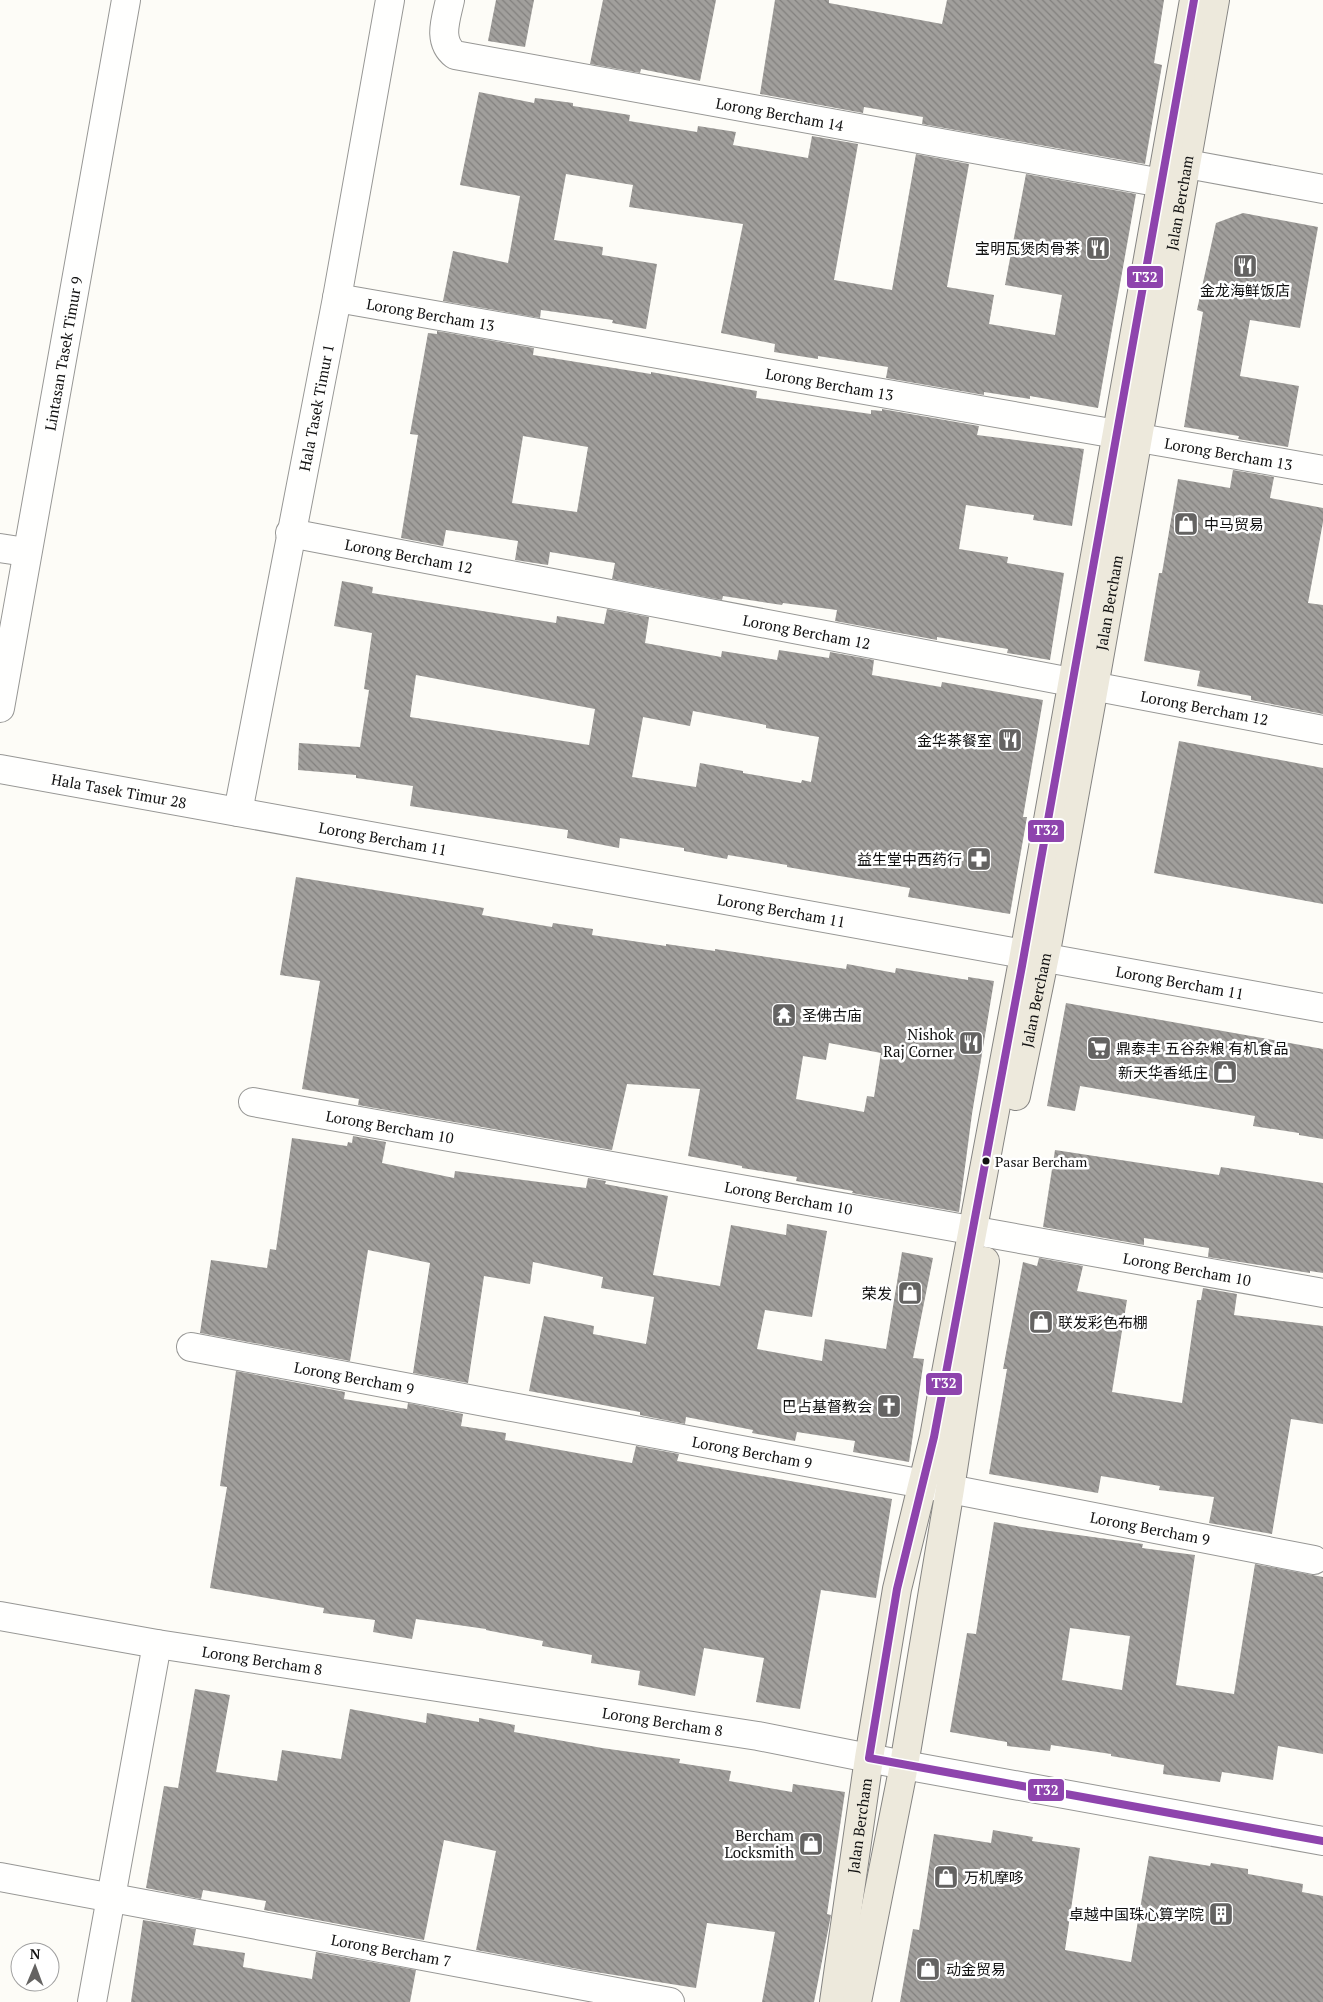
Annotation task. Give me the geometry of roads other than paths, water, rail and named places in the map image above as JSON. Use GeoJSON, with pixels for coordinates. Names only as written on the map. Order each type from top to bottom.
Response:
{"type":"FeatureCollection","features":[{"type":"Feature","properties":{"kind":"main road","name":"Jalan Bercham"},"geometry":{"type":"LineString","coordinates":[[834,2002],[869,1758],[897,1589],[981,1231],[1034,957],[1128,435],[1162,184],[1194,0]]}},
{"type":"Feature","properties":{"kind":"main road","name":"Jalan Bercham"},"geometry":{"type":"LineString","coordinates":[[1128,435],[1178,216],[1216,0]]}},
{"type":"Feature","properties":{"kind":"main road","name":"Jalan Bercham"},"geometry":{"type":"LineString","coordinates":[[857,2002],[904,1765],[950,1489],[981,1231]]}},
{"type":"Feature","properties":{"kind":"street","name":"Lintasan Tasek Timur 9"},"geometry":{"type":"LineString","coordinates":[[0,708],[26,552],[126,0]]}},
{"type":"Feature","properties":{"kind":"street","name":"Hala Tasek Timur 1"},"geometry":{"type":"LineString","coordinates":[[238,812],[336,298],[390,0]]}},
{"type":"Feature","properties":{"kind":"street","name":"Lorong Bercham 14"},"geometry":{"type":"LineString","coordinates":[[450,0],[444,40],[449,50],[455,55],[1162,184]]}},
{"type":"Feature","properties":{"kind":"street"},"geometry":{"type":"LineString","coordinates":[[1170,138],[1178,162],[1323,190]]}},
{"type":"Feature","properties":{"kind":"street"},"geometry":{"type":"LineString","coordinates":[[1162,184],[1187,164]]}},
{"type":"Feature","properties":{"kind":"street"},"geometry":{"type":"LineString","coordinates":[[1162,184],[1170,187],[1178,216]]}},
{"type":"Feature","properties":{"kind":"street","name":"Lorong Bercham 13"},"geometry":{"type":"LineString","coordinates":[[336,298],[1323,470]]}},
{"type":"Feature","properties":{"kind":"street","name":"Lorong Bercham 12"},"geometry":{"type":"LineString","coordinates":[[290,533],[1323,730]]}},
{"type":"Feature","properties":{"kind":"street"},"geometry":{"type":"LineString","coordinates":[[0,548],[26,552]]}},
{"type":"Feature","properties":{"kind":"street","name":"Hala Tasek Timur 28"},"geometry":{"type":"LineString","coordinates":[[0,769],[238,812]]}},
{"type":"Feature","properties":{"kind":"street","name":"Lorong Bercham 11"},"geometry":{"type":"LineString","coordinates":[[238,812],[1323,1008]]}},
{"type":"Feature","properties":{"kind":"street","name":"Lorong Bercham 10"},"geometry":{"type":"LineString","coordinates":[[253,1102],[1323,1293]]}},
{"type":"Feature","properties":{"kind":"street","name":"Lorong Bercham 9"},"geometry":{"type":"LineString","coordinates":[[191,1347],[950,1489],[1314,1560]]}},
{"type":"Feature","properties":{"kind":"street","name":"Lorong Bercham 8"},"geometry":{"type":"LineString","coordinates":[[0,1616],[157,1644],[758,1736],[904,1765],[1323,1841]]}},
{"type":"Feature","properties":{"kind":"street"},"geometry":{"type":"LineString","coordinates":[[92,2002],[157,1644]]}},
{"type":"Feature","properties":{"kind":"street","name":"Lorong Bercham 7"},"geometry":{"type":"LineString","coordinates":[[0,1877],[670,2002]]}},
{"type":"Feature","properties":{"kind":"place","name":"宝明瓦煲肉骨茶"},"geometry":{"type":"Point","coordinates":[1098,248]}},
{"type":"Feature","properties":{"kind":"place","name":"金龙海鲜饭店"},"geometry":{"type":"Point","coordinates":[1245,266]}},
{"type":"Feature","properties":{"kind":"place","name":"中马贸易"},"geometry":{"type":"Point","coordinates":[1186,524]}},
{"type":"Feature","properties":{"kind":"place","name":"金华茶餐室"},"geometry":{"type":"Point","coordinates":[1010,740]}},
{"type":"Feature","properties":{"kind":"place","name":"益生堂中西药行"},"geometry":{"type":"Point","coordinates":[979,859]}},
{"type":"Feature","properties":{"kind":"place","name":"圣佛古庙"},"geometry":{"type":"Point","coordinates":[784,1015]}},
{"type":"Feature","properties":{"kind":"place","name":"Nishok Raj Corner"},"geometry":{"type":"Point","coordinates":[971,1043]}},
{"type":"Feature","properties":{"kind":"place","name":"鼎泰丰 五谷杂粮 有机食品"},"geometry":{"type":"Point","coordinates":[1099,1048]}},
{"type":"Feature","properties":{"kind":"place","name":"新天华香纸庄"},"geometry":{"type":"Point","coordinates":[1225,1072]}},
{"type":"Feature","properties":{"kind":"place","name":"Pasar Bercham"},"geometry":{"type":"Point","coordinates":[986,1161]}},
{"type":"Feature","properties":{"kind":"place","name":"荣发"},"geometry":{"type":"Point","coordinates":[910,1293]}},
{"type":"Feature","properties":{"kind":"place","name":"联发彩色布棚"},"geometry":{"type":"Point","coordinates":[1041,1322]}},
{"type":"Feature","properties":{"kind":"place","name":"巴占基督教会"},"geometry":{"type":"Point","coordinates":[889,1406]}},
{"type":"Feature","properties":{"kind":"place","name":"Bercham Locksmith"},"geometry":{"type":"Point","coordinates":[811,1844]}},
{"type":"Feature","properties":{"kind":"place","name":"万机摩哆"},"geometry":{"type":"Point","coordinates":[946,1877]}},
{"type":"Feature","properties":{"kind":"place","name":"卓越中国珠心算学院"},"geometry":{"type":"Point","coordinates":[1221,1914]}},
{"type":"Feature","properties":{"kind":"place","name":"动金贸易"},"geometry":{"type":"Point","coordinates":[928,1969]}}]}
